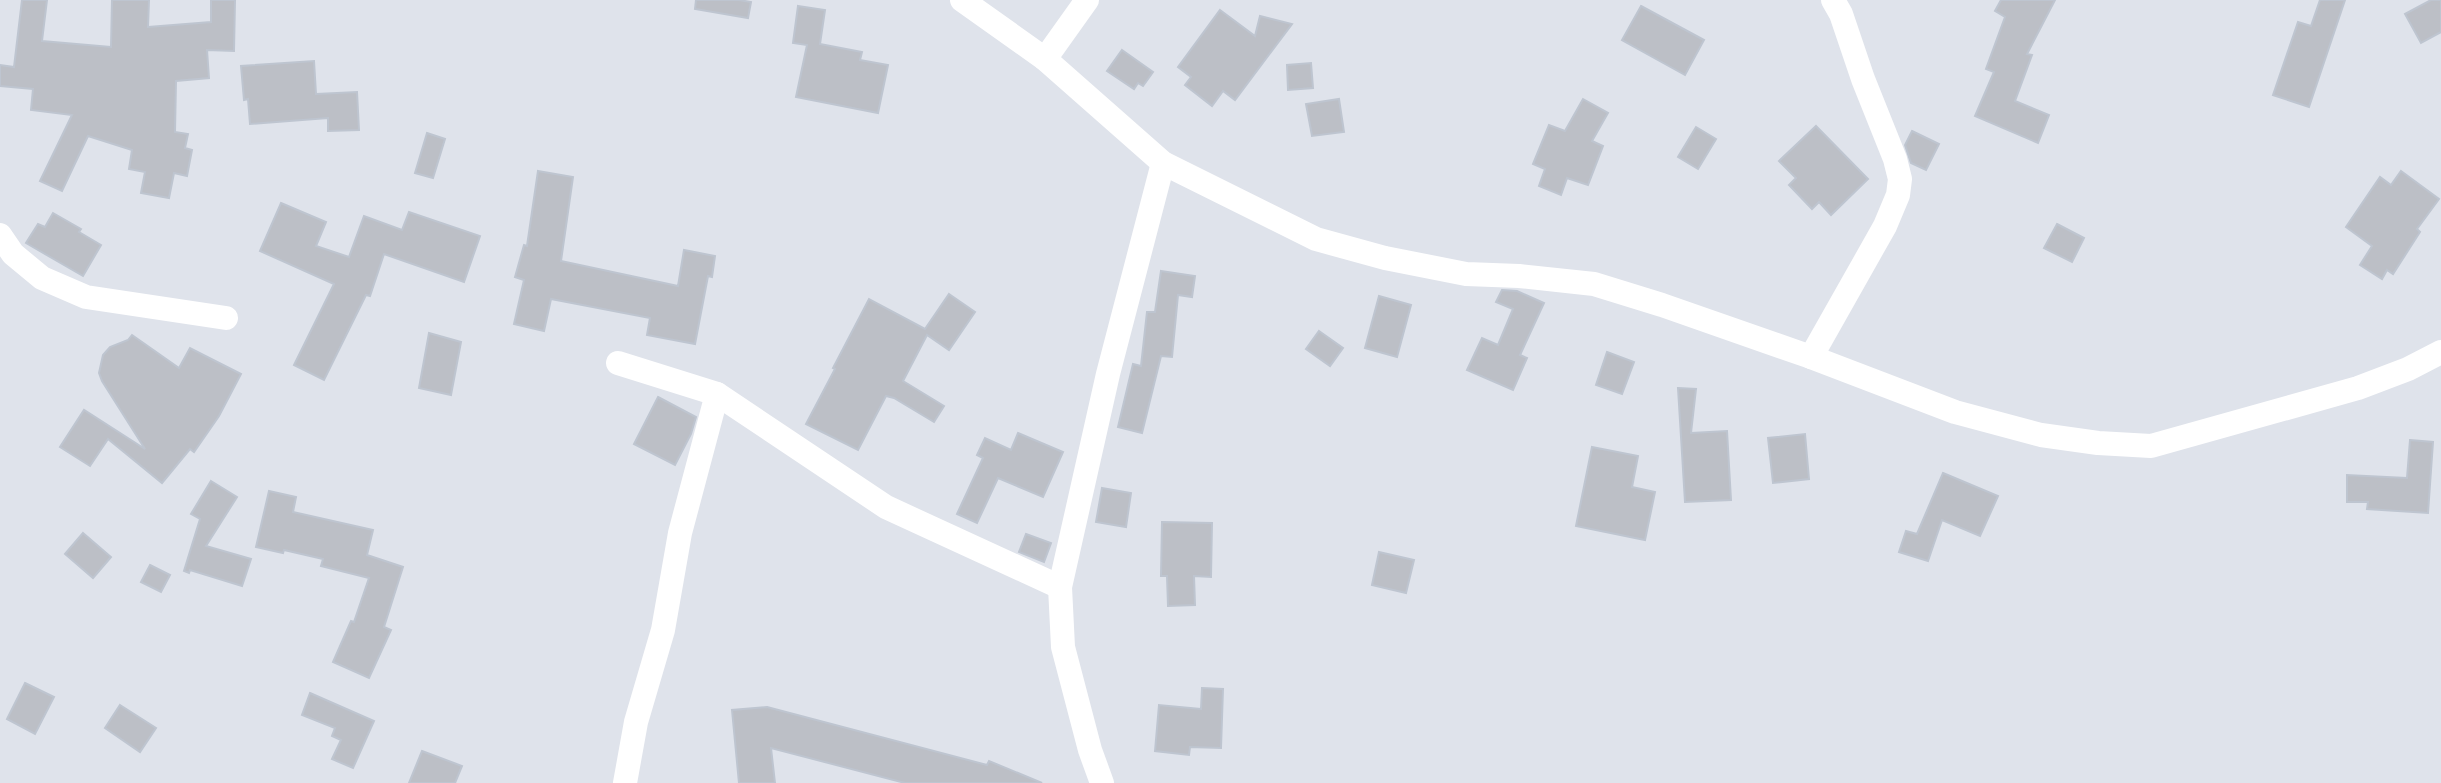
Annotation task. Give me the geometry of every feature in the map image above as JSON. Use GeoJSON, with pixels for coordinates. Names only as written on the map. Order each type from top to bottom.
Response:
{"type":"FeatureCollection","features":[{"type":"Feature","properties":{"kind":"street"},"geometry":{"type":"LineString","coordinates":[[962,0],[1045,59],[1163,163],[1316,239],[1385,258],[1466,274],[1519,276],[1594,285],[1662,305],[1811,357],[1955,412],[2041,435],[2098,443],[2151,446],[2358,388],[2408,369],[2441,352]]}},
{"type":"Feature","properties":{"kind":"street"},"geometry":{"type":"LineString","coordinates":[[1045,59],[1087,0]]}},
{"type":"Feature","properties":{"kind":"street"},"geometry":{"type":"LineString","coordinates":[[1811,357],[1885,226],[1898,195],[1900,179],[1841,13],[1833,0]]}},
{"type":"Feature","properties":{"kind":"street"},"geometry":{"type":"LineString","coordinates":[[1102,783],[1090,750],[1063,647],[1060,587],[1108,374],[1163,163]]}},
{"type":"Feature","properties":{"kind":"street"},"geometry":{"type":"LineString","coordinates":[[0,235],[13,254],[42,278],[86,297],[226,318]]}},
{"type":"Feature","properties":{"kind":"street"},"geometry":{"type":"LineString","coordinates":[[618,363],[717,394],[886,507],[1060,587]]}},
{"type":"Feature","properties":{"kind":"street"},"geometry":{"type":"LineString","coordinates":[[625,783],[636,722],[663,631],[680,533],[717,394]]}},
{"type":"Feature","properties":{"kind":"building"},"geometry":{"type":"Polygon","coordinates":[[[22,0],[47,0],[42,41],[111,47],[112,0],[149,0],[148,27],[211,22],[211,0],[235,0],[234,51],[207,50],[209,78],[176,81],[175,132],[188,134],[185,148],[192,150],[187,176],[174,173],[169,198],[141,193],[145,172],[129,169],[132,150],[88,136],[62,191],[40,181],[72,115],[31,110],[33,89],[0,86],[0,65],[14,67],[22,0]]]}},
{"type":"Feature","properties":{"kind":"building"},"geometry":{"type":"Polygon","coordinates":[[[696,0],[751,2],[748,18],[695,9],[696,0]]]}},
{"type":"Feature","properties":{"kind":"building"},"geometry":{"type":"Polygon","coordinates":[[[2001,0],[2055,0],[2027,54],[2032,55],[2015,101],[2049,115],[2038,143],[1975,116],[1994,72],[1986,69],[2005,17],[1995,11],[2001,0]]]}},
{"type":"Feature","properties":{"kind":"building"},"geometry":{"type":"Polygon","coordinates":[[[2320,0],[2345,0],[2309,107],[2273,95],[2298,22],[2311,26],[2320,0]]]}},
{"type":"Feature","properties":{"kind":"building"},"geometry":{"type":"Polygon","coordinates":[[[2431,0],[2441,0],[2441,32],[2421,43],[2405,14],[2431,0]]]}},
{"type":"Feature","properties":{"kind":"building"},"geometry":{"type":"Polygon","coordinates":[[[798,6],[825,10],[820,44],[862,52],[860,60],[888,65],[878,113],[796,97],[807,45],[793,43],[798,6]]]}},
{"type":"Feature","properties":{"kind":"building"},"geometry":{"type":"Polygon","coordinates":[[[1641,6],[1704,40],[1685,75],[1622,40],[1641,6]]]}},
{"type":"Feature","properties":{"kind":"building"},"geometry":{"type":"Polygon","coordinates":[[[1220,10],[1255,36],[1260,16],[1292,24],[1235,100],[1223,91],[1212,106],[1185,85],[1191,77],[1178,67],[1220,10]]]}},
{"type":"Feature","properties":{"kind":"building"},"geometry":{"type":"Polygon","coordinates":[[[1122,50],[1153,72],[1143,86],[1138,83],[1134,89],[1107,71],[1122,50]]]}},
{"type":"Feature","properties":{"kind":"building"},"geometry":{"type":"Polygon","coordinates":[[[314,61],[316,94],[357,92],[359,130],[328,131],[328,118],[250,124],[248,99],[244,100],[241,66],[314,61]]]}},
{"type":"Feature","properties":{"kind":"building"},"geometry":{"type":"Polygon","coordinates":[[[1311,63],[1313,88],[1288,90],[1287,65],[1311,63]]]}},
{"type":"Feature","properties":{"kind":"building"},"geometry":{"type":"Polygon","coordinates":[[[1339,99],[1344,132],[1312,136],[1306,104],[1339,99]]]}},
{"type":"Feature","properties":{"kind":"building"},"geometry":{"type":"Polygon","coordinates":[[[1583,99],[1608,113],[1592,141],[1603,146],[1588,185],[1567,178],[1561,195],[1539,186],[1545,169],[1533,164],[1549,125],[1565,131],[1583,99]]]}},
{"type":"Feature","properties":{"kind":"building"},"geometry":{"type":"Polygon","coordinates":[[[1816,126],[1868,179],[1831,215],[1819,202],[1812,209],[1789,185],[1796,178],[1779,161],[1816,126]]]}},
{"type":"Feature","properties":{"kind":"building"},"geometry":{"type":"Polygon","coordinates":[[[1696,127],[1716,139],[1698,169],[1678,157],[1696,127]]]}},
{"type":"Feature","properties":{"kind":"building"},"geometry":{"type":"Polygon","coordinates":[[[1912,131],[1939,144],[1926,170],[1911,163],[1905,145],[1912,131]]]}},
{"type":"Feature","properties":{"kind":"building"},"geometry":{"type":"Polygon","coordinates":[[[427,133],[445,139],[433,178],[415,173],[427,133]]]}},
{"type":"Feature","properties":{"kind":"building"},"geometry":{"type":"Polygon","coordinates":[[[538,171],[573,177],[561,261],[678,286],[684,250],[715,256],[712,277],[708,276],[695,344],[647,335],[650,318],[551,299],[544,331],[514,324],[524,280],[515,277],[524,245],[527,246],[538,171]]]}},
{"type":"Feature","properties":{"kind":"building"},"geometry":{"type":"Polygon","coordinates":[[[2401,171],[2439,199],[2417,229],[2420,232],[2393,274],[2387,270],[2382,279],[2360,265],[2372,246],[2346,227],[2380,177],[2391,185],[2401,171]]]}},
{"type":"Feature","properties":{"kind":"building"},"geometry":{"type":"Polygon","coordinates":[[[281,203],[326,222],[316,246],[349,257],[364,216],[402,230],[409,212],[480,236],[464,282],[384,254],[370,296],[366,295],[324,380],[294,365],[334,284],[260,251],[281,203]]]}},
{"type":"Feature","properties":{"kind":"building"},"geometry":{"type":"Polygon","coordinates":[[[53,213],[81,229],[79,232],[101,245],[83,276],[26,243],[38,224],[45,227],[53,213]]]}},
{"type":"Feature","properties":{"kind":"building"},"geometry":{"type":"Polygon","coordinates":[[[2057,224],[2084,238],[2072,262],[2044,248],[2057,224]]]}},
{"type":"Feature","properties":{"kind":"building"},"geometry":{"type":"Polygon","coordinates":[[[1161,271],[1195,276],[1192,297],[1178,295],[1172,357],[1161,356],[1142,433],[1118,427],[1133,364],[1141,366],[1147,312],[1155,312],[1161,271]]]}},
{"type":"Feature","properties":{"kind":"building"},"geometry":{"type":"Polygon","coordinates":[[[1502,290],[1517,291],[1544,303],[1520,355],[1527,358],[1513,390],[1467,370],[1482,338],[1498,345],[1513,309],[1496,302],[1502,290]]]}},
{"type":"Feature","properties":{"kind":"building"},"geometry":{"type":"Polygon","coordinates":[[[949,294],[975,312],[949,350],[927,335],[903,381],[944,406],[934,422],[886,396],[858,450],[806,424],[869,299],[925,329],[949,294]]]}},
{"type":"Feature","properties":{"kind":"building"},"geometry":{"type":"Polygon","coordinates":[[[1379,296],[1411,305],[1397,357],[1365,348],[1379,296]]]}},
{"type":"Feature","properties":{"kind":"building"},"geometry":{"type":"Polygon","coordinates":[[[1319,331],[1343,348],[1330,366],[1306,349],[1319,331]]]}},
{"type":"Feature","properties":{"kind":"building"},"geometry":{"type":"Polygon","coordinates":[[[429,333],[461,342],[451,395],[419,388],[429,333]]]}},
{"type":"Feature","properties":{"kind":"building"},"geometry":{"type":"Polygon","coordinates":[[[132,335],[179,368],[190,348],[241,374],[219,416],[194,452],[190,449],[162,483],[108,439],[90,466],[60,447],[84,410],[145,449],[99,373],[103,355],[110,347],[128,340],[132,335]]]}},
{"type":"Feature","properties":{"kind":"building"},"geometry":{"type":"Polygon","coordinates":[[[1607,352],[1634,362],[1622,394],[1596,385],[1607,352]]]}},
{"type":"Feature","properties":{"kind":"building"},"geometry":{"type":"Polygon","coordinates":[[[1678,388],[1696,389],[1691,433],[1727,431],[1731,500],[1685,502],[1678,388]]]}},
{"type":"Feature","properties":{"kind":"building"},"geometry":{"type":"Polygon","coordinates":[[[658,397],[696,417],[691,434],[675,465],[634,444],[658,397]]]}},
{"type":"Feature","properties":{"kind":"building"},"geometry":{"type":"Polygon","coordinates":[[[1018,433],[1063,452],[1043,497],[998,478],[977,523],[957,514],[983,458],[977,455],[985,438],[1011,450],[1018,433]]]}},
{"type":"Feature","properties":{"kind":"building"},"geometry":{"type":"Polygon","coordinates":[[[1805,434],[1809,479],[1773,483],[1768,438],[1805,434]]]}},
{"type":"Feature","properties":{"kind":"building"},"geometry":{"type":"Polygon","coordinates":[[[2410,440],[2433,442],[2428,513],[2367,509],[2368,502],[2347,502],[2347,475],[2407,478],[2410,440]]]}},
{"type":"Feature","properties":{"kind":"building"},"geometry":{"type":"Polygon","coordinates":[[[1592,447],[1638,456],[1632,487],[1655,492],[1645,540],[1576,526],[1592,447]]]}},
{"type":"Feature","properties":{"kind":"building"},"geometry":{"type":"Polygon","coordinates":[[[1943,473],[1998,496],[1980,536],[1942,520],[1928,561],[1899,552],[1906,531],[1917,534],[1943,473]]]}},
{"type":"Feature","properties":{"kind":"building"},"geometry":{"type":"Polygon","coordinates":[[[211,481],[237,497],[206,546],[251,559],[242,586],[190,570],[189,573],[184,571],[200,519],[191,514],[211,481]]]}},
{"type":"Feature","properties":{"kind":"building"},"geometry":{"type":"Polygon","coordinates":[[[1102,488],[1131,493],[1126,527],[1096,522],[1102,488]]]}},
{"type":"Feature","properties":{"kind":"building"},"geometry":{"type":"Polygon","coordinates":[[[269,491],[296,497],[293,512],[373,530],[367,555],[403,567],[384,627],[391,630],[369,678],[333,662],[351,621],[354,622],[369,578],[321,566],[323,559],[256,547],[269,491]]]}},
{"type":"Feature","properties":{"kind":"building"},"geometry":{"type":"Polygon","coordinates":[[[1162,522],[1212,523],[1211,577],[1194,576],[1195,605],[1168,606],[1167,576],[1161,576],[1162,522]]]}},
{"type":"Feature","properties":{"kind":"building"},"geometry":{"type":"Polygon","coordinates":[[[83,533],[111,557],[93,578],[65,554],[83,533]]]}},
{"type":"Feature","properties":{"kind":"building"},"geometry":{"type":"Polygon","coordinates":[[[1026,534],[1051,543],[1044,562],[1019,552],[1026,534]]]}},
{"type":"Feature","properties":{"kind":"building"},"geometry":{"type":"Polygon","coordinates":[[[1379,552],[1414,560],[1406,593],[1372,585],[1379,552]]]}},
{"type":"Feature","properties":{"kind":"building"},"geometry":{"type":"Polygon","coordinates":[[[150,565],[170,575],[161,592],[141,582],[150,565]]]}},
{"type":"Feature","properties":{"kind":"building"},"geometry":{"type":"Polygon","coordinates":[[[25,683],[54,697],[35,734],[7,719],[25,683]]]}},
{"type":"Feature","properties":{"kind":"building"},"geometry":{"type":"Polygon","coordinates":[[[1202,688],[1223,689],[1221,748],[1190,747],[1189,755],[1155,751],[1159,705],[1201,709],[1202,688]]]}},
{"type":"Feature","properties":{"kind":"building"},"geometry":{"type":"Polygon","coordinates":[[[310,693],[374,721],[353,768],[332,759],[341,740],[332,736],[335,728],[302,715],[310,693]]]}},
{"type":"Feature","properties":{"kind":"building"},"geometry":{"type":"Polygon","coordinates":[[[120,705],[156,728],[140,752],[105,728],[120,705]]]}},
{"type":"Feature","properties":{"kind":"building"},"geometry":{"type":"Polygon","coordinates":[[[767,707],[987,765],[989,761],[1042,783],[905,783],[771,748],[775,783],[739,783],[732,710],[767,707]]]}},
{"type":"Feature","properties":{"kind":"building"},"geometry":{"type":"Polygon","coordinates":[[[422,751],[462,766],[455,783],[409,783],[422,751]]]}}]}
